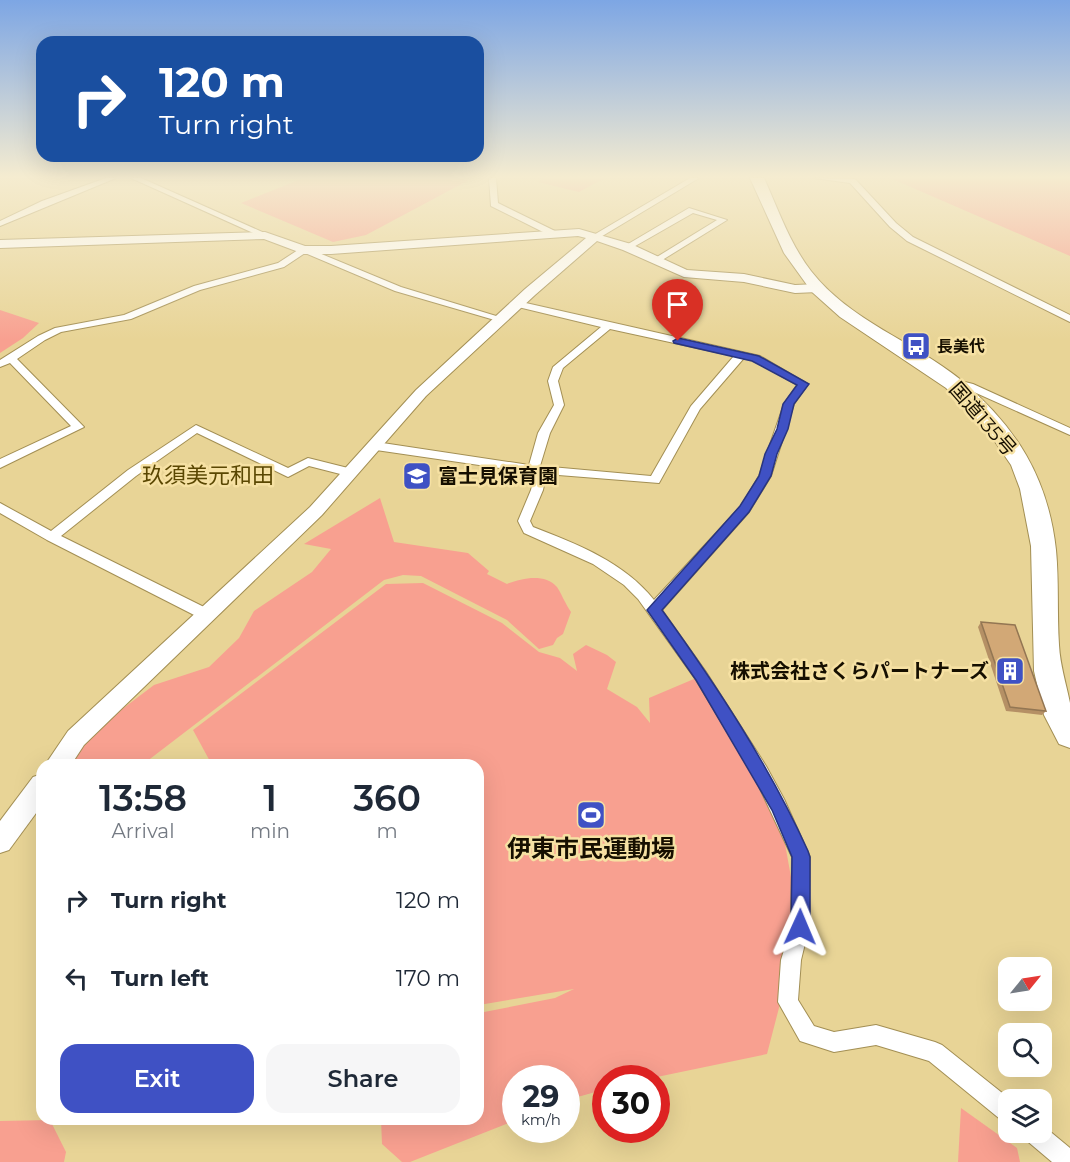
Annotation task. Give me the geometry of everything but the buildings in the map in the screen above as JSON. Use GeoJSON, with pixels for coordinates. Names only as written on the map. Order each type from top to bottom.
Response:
{"type":"FeatureCollection","features":[{"type":"Feature","properties":{"kind":"highway","name":"国道135号"},"geometry":{"type":"LineString","coordinates":[[783,232],[806,275],[818,288],[888,341],[953,382],[1006,440],[1023,467],[1033,494],[1044,554],[1046,660],[1053,699],[1070,735]]}},
{"type":"Feature","properties":{"kind":"street"},"geometry":{"type":"LineString","coordinates":[[259,232],[398,289],[501,319]]}},
{"type":"Feature","properties":{"kind":"street"},"geometry":{"type":"LineString","coordinates":[[0,364],[12,360],[30,343],[46,334],[70,325],[116,320],[136,314],[211,283],[256,273],[297,257],[304,250],[576,232]]}},
{"type":"Feature","properties":{"kind":"street"},"geometry":{"type":"LineString","coordinates":[[580,232],[627,247],[684,273],[744,278],[795,289],[818,288]]}},
{"type":"Feature","properties":{"kind":"street"},"geometry":{"type":"LineString","coordinates":[[61,759],[76,738],[316,511],[421,393],[517,304],[602,232]]}},
{"type":"Feature","properties":{"kind":"street"},"geometry":{"type":"LineString","coordinates":[[627,247],[652,232]]}},
{"type":"Feature","properties":{"kind":"street"},"geometry":{"type":"LineString","coordinates":[[688,232],[696,236]]}},
{"type":"Feature","properties":{"kind":"street"},"geometry":{"type":"LineString","coordinates":[[656,260],[702,232]]}},
{"type":"Feature","properties":{"kind":"street"},"geometry":{"type":"LineString","coordinates":[[902,232],[910,239],[1070,319]]}},
{"type":"Feature","properties":{"kind":"street"},"geometry":{"type":"LineString","coordinates":[[0,244],[265,235]]}},
{"type":"Feature","properties":{"kind":"street"},"geometry":{"type":"LineString","coordinates":[[517,304],[756,358],[804,384],[789,404],[765,476],[745,509],[654,610]]}},
{"type":"Feature","properties":{"kind":"street"},"geometry":{"type":"LineString","coordinates":[[608,326],[558,367],[553,381],[561,400],[555,417],[544,432],[537,470],[537,490],[524,521],[528,530],[586,554],[616,573],[638,591],[701,676],[760,771],[801,857],[800,927],[791,960],[788,1002],[807,1034],[834,1042],[876,1035],[935,1052],[998,1103]]}},
{"type":"Feature","properties":{"kind":"street"},"geometry":{"type":"LineString","coordinates":[[376,446],[537,470],[655,480],[695,408],[741,355]]}},
{"type":"Feature","properties":{"kind":"street"},"geometry":{"type":"LineString","coordinates":[[0,464],[78,427],[12,360]]}},
{"type":"Feature","properties":{"kind":"street"},"geometry":{"type":"LineString","coordinates":[[953,382],[969,386],[1070,432]]}},
{"type":"Feature","properties":{"kind":"street"},"geometry":{"type":"LineString","coordinates":[[52,537],[132,473],[196,428],[288,473],[308,462],[352,473]]}},
{"type":"Feature","properties":{"kind":"street"},"geometry":{"type":"LineString","coordinates":[[0,507],[52,537],[205,614]]}},
{"type":"Feature","properties":{"kind":"street"},"geometry":{"type":"LineString","coordinates":[[0,841],[36,793]]}},
{"type":"Feature","properties":{"kind":"street"},"geometry":{"type":"LineString","coordinates":[[1047,1143],[1070,1162]]}},
{"type":"Feature","properties":{"kind":"shaded area"},"geometry":{"type":"Polygon","coordinates":[[[310,232],[371,232],[366,235],[333,242],[310,232]]]}},
{"type":"Feature","properties":{"kind":"shaded area"},"geometry":{"type":"Polygon","coordinates":[[[1015,232],[1070,232],[1070,256],[1015,232]]]}},
{"type":"Feature","properties":{"kind":"shaded area"},"geometry":{"type":"Polygon","coordinates":[[[0,310],[39,323],[23,338],[0,353],[0,310]]]}},
{"type":"Feature","properties":{"kind":"shaded area"},"geometry":{"type":"Polygon","coordinates":[[[380,498],[394,542],[468,553],[489,571],[487,574],[507,584],[533,578],[546,580],[557,587],[571,612],[563,634],[553,645],[539,649],[507,620],[421,576],[403,575],[384,580],[150,759],[74,759],[80,741],[154,685],[209,667],[239,638],[254,611],[312,572],[331,549],[304,544],[380,498]]]}},
{"type":"Feature","properties":{"kind":"shaded area","name":"伊東市民運動場"},"geometry":{"type":"Polygon","coordinates":[[[423,583],[502,623],[539,652],[560,658],[577,671],[573,654],[586,645],[607,655],[616,662],[607,689],[637,707],[650,723],[649,698],[701,676],[778,805],[800,927],[767,1054],[670,1074],[670,1065],[592,1065],[592,1093],[580,1096],[580,1065],[502,1065],[502,1126],[410,1162],[402,1162],[382,1144],[381,1125],[484,1125],[484,1012],[555,998],[574,989],[484,1004],[484,759],[209,759],[193,730],[386,584],[423,583]]]}},
{"type":"Feature","properties":{"kind":"shaded area"},"geometry":{"type":"Polygon","coordinates":[[[961,1108],[998,1134],[998,1143],[1010,1143],[1017,1148],[1020,1162],[958,1162],[961,1108]]]}},
{"type":"Feature","properties":{"kind":"shaded area"},"geometry":{"type":"Polygon","coordinates":[[[36,1120],[36,1125],[52,1125],[66,1152],[64,1162],[0,1162],[0,1121],[36,1120]]]}},
{"type":"Feature","properties":{"kind":"place","name":"長美代"},"geometry":{"type":"Point","coordinates":[916,346]}},
{"type":"Feature","properties":{"kind":"place","name":"富士見保育園"},"geometry":{"type":"Point","coordinates":[417,476]}},
{"type":"Feature","properties":{"kind":"place","name":"株式会社さくらパートナーズ"},"geometry":{"type":"Point","coordinates":[1010,671]}},
{"type":"Feature","properties":{"kind":"place","name":"伊東市民運動場"},"geometry":{"type":"Point","coordinates":[591,815]}},
{"type":"Feature","properties":{"kind":"district","name":"玖須美元和田"},"geometry":{"type":"Point","coordinates":[208,475]}},
{"type":"Feature","properties":{"kind":"route"},"geometry":{"type":"LineString","coordinates":[[678,341],[756,358],[804,384],[789,404],[765,476],[745,509],[654,610],[701,676],[760,771],[778,805],[801,857],[800,927]]}}]}
